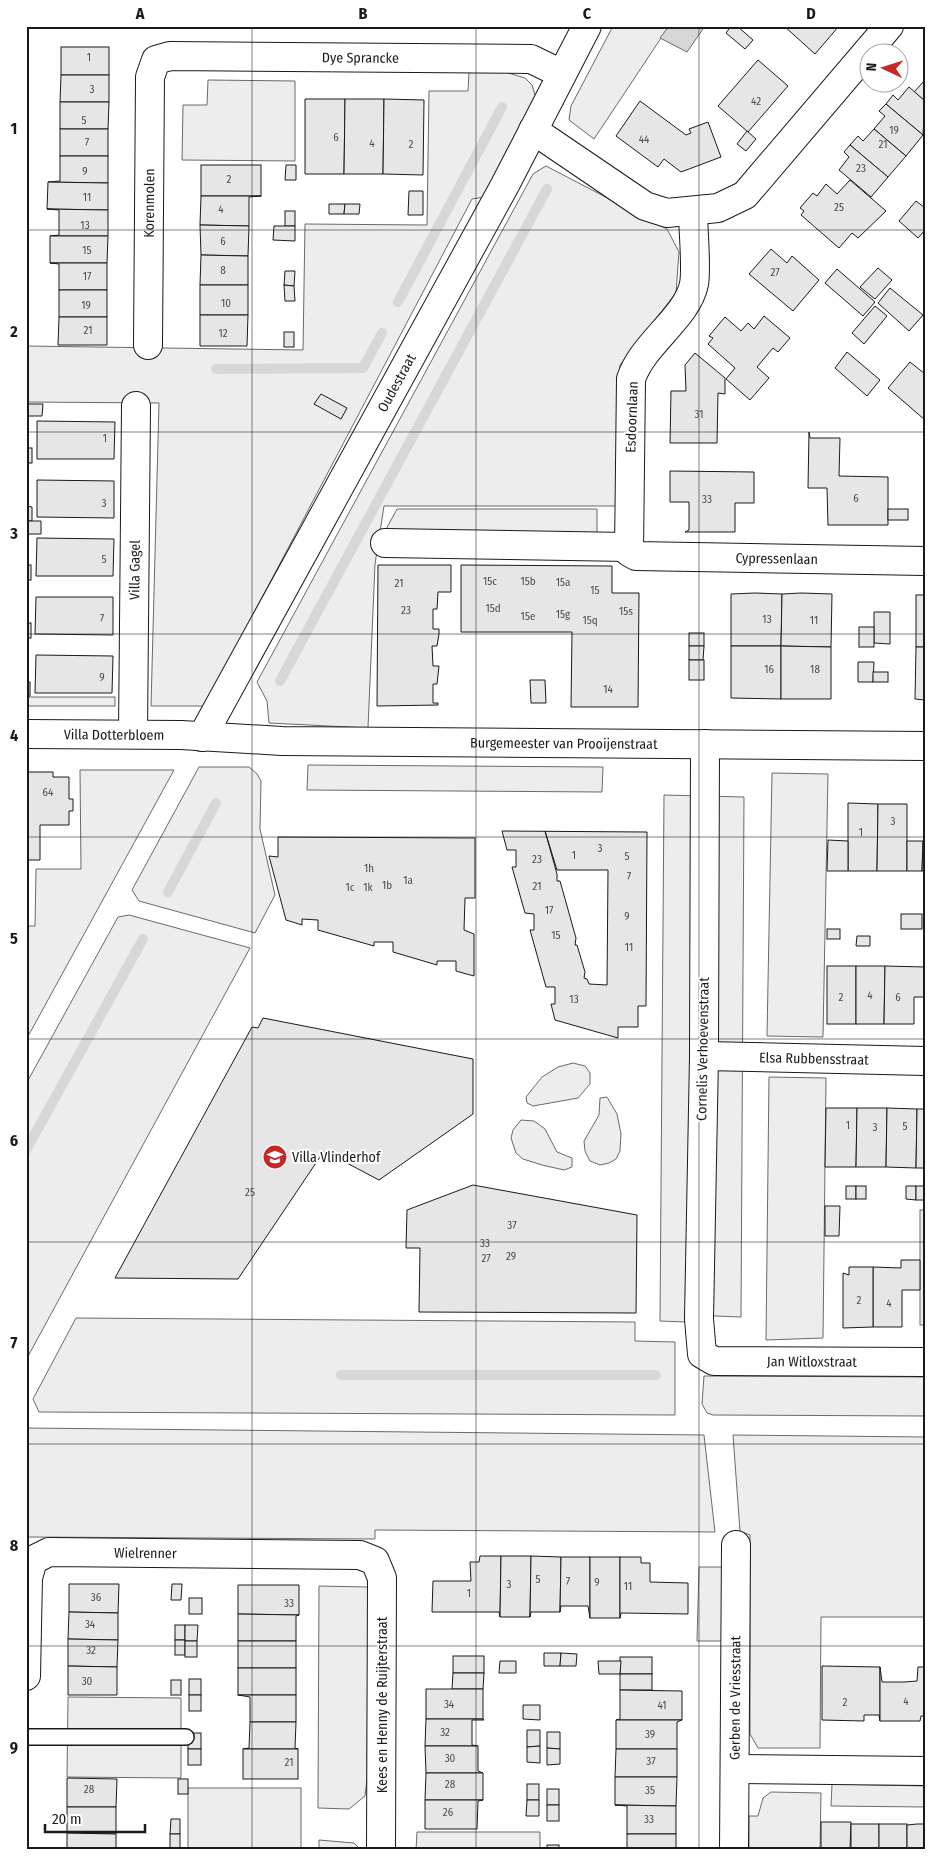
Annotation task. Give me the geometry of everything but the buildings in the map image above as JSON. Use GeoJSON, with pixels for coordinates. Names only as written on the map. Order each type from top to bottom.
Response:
{"type":"FeatureCollection","features":[{"type":"Feature","properties":{"kind":"street","name":"Oudestraat"},"geometry":{"type":"LineString","coordinates":[[202,737],[500,194],[587,26]]}},
{"type":"Feature","properties":{"kind":"street"},"geometry":{"type":"LineString","coordinates":[[533,130],[645,206],[668,213],[718,208],[745,195],[890,26]]}},
{"type":"Feature","properties":{"kind":"street","name":"Dye Sprancke"},"geometry":{"type":"LineString","coordinates":[[156,60],[170,56],[531,59],[562,74]]}},
{"type":"Feature","properties":{"kind":"street","name":"Korenmolen"},"geometry":{"type":"LineString","coordinates":[[148,345],[150,77],[156,60]]}},
{"type":"Feature","properties":{"kind":"street","name":"Esdoornlaan"},"geometry":{"type":"LineString","coordinates":[[629,549],[631,379],[636,363],[686,304],[694,284],[692,212]]}},
{"type":"Feature","properties":{"kind":"street","name":"Villa Gagel"},"geometry":{"type":"LineString","coordinates":[[133,734],[136,406]]}},
{"type":"Feature","properties":{"kind":"street","name":"Cypressenlaan"},"geometry":{"type":"LineString","coordinates":[[385,543],[629,549],[636,556],[925,561]]}},
{"type":"Feature","properties":{"kind":"street","name":"Villa Dotterbloem"},"geometry":{"type":"LineString","coordinates":[[26,734],[133,734],[202,737]]}},
{"type":"Feature","properties":{"kind":"street","name":"Burgemeester van Prooijenstraat"},"geometry":{"type":"LineString","coordinates":[[202,737],[282,741],[925,746]]}},
{"type":"Feature","properties":{"kind":"street","name":"Cornelis Verhoevenstraat"},"geometry":{"type":"LineString","coordinates":[[702,1354],[699,1319],[704,1056],[705,744]]}},
{"type":"Feature","properties":{"kind":"street","name":"Elsa Rubbensstraat"},"geometry":{"type":"LineString","coordinates":[[704,1056],[925,1061]]}},
{"type":"Feature","properties":{"kind":"street","name":"Jan Witloxstraat"},"geometry":{"type":"LineString","coordinates":[[702,1354],[714,1360],[925,1362]]}},
{"type":"Feature","properties":{"kind":"street","name":"Gerben de Vriesstraat"},"geometry":{"type":"LineString","coordinates":[[734,1850],[736,1545]]}},
{"type":"Feature","properties":{"kind":"street","name":"Wielrenner"},"geometry":{"type":"LineString","coordinates":[[26,1676],[28,1578],[33,1560],[49,1552],[360,1555],[375,1561]]}},
{"type":"Feature","properties":{"kind":"street","name":"Kees en Henny de Ruijterstraat"},"geometry":{"type":"LineString","coordinates":[[375,1561],[382,1578],[381,1850]]}},
{"type":"Feature","properties":{"kind":"street"},"geometry":{"type":"LineString","coordinates":[[734,1769],[925,1771]]}},
{"type":"Feature","properties":{"kind":"lane"},"geometry":{"type":"LineString","coordinates":[[26,1737],[186,1737]]}},
{"type":"Feature","properties":{"kind":"shaded area"},"geometry":{"type":"Polygon","coordinates":[[[613,26],[669,26],[594,139],[569,120],[571,106],[613,26]]]}},
{"type":"Feature","properties":{"kind":"shaded area"},"geometry":{"type":"Polygon","coordinates":[[[669,26],[705,26],[687,52],[660,38],[669,26]]]}},
{"type":"Feature","properties":{"kind":"shaded area"},"geometry":{"type":"Polygon","coordinates":[[[469,71],[505,72],[525,78],[532,85],[536,98],[485,197],[472,199],[205,706],[151,706],[159,403],[26,402],[26,346],[303,350],[305,224],[427,225],[429,91],[468,91],[469,71]]]}},
{"type":"Feature","properties":{"kind":"shaded area"},"geometry":{"type":"Polygon","coordinates":[[[208,80],[295,81],[295,161],[182,160],[183,105],[207,105],[208,80]]]}},
{"type":"Feature","properties":{"kind":"shaded area"},"geometry":{"type":"Polygon","coordinates":[[[546,166],[667,229],[679,252],[676,293],[620,365],[617,506],[384,506],[375,564],[368,728],[269,723],[267,701],[257,682],[533,174],[546,166]]]}},
{"type":"Feature","properties":{"kind":"shaded area"},"geometry":{"type":"Polygon","coordinates":[[[397,509],[597,509],[597,533],[384,533],[397,509]]]}},
{"type":"Feature","properties":{"kind":"shaded area"},"geometry":{"type":"Polygon","coordinates":[[[26,697],[115,697],[115,706],[26,706],[26,697]]]}},
{"type":"Feature","properties":{"kind":"shaded area"},"geometry":{"type":"Polygon","coordinates":[[[308,765],[603,767],[602,792],[307,790],[308,765]]]}},
{"type":"Feature","properties":{"kind":"shaded area"},"geometry":{"type":"Polygon","coordinates":[[[199,767],[249,767],[257,774],[261,781],[260,829],[275,895],[255,933],[139,901],[132,890],[199,767]]]}},
{"type":"Feature","properties":{"kind":"shaded area"},"geometry":{"type":"Polygon","coordinates":[[[80,770],[174,770],[26,1040],[26,926],[35,926],[36,869],[81,869],[80,770]]]}},
{"type":"Feature","properties":{"kind":"shaded area"},"geometry":{"type":"Polygon","coordinates":[[[772,773],[828,774],[823,1037],[767,1036],[772,773]]]}},
{"type":"Feature","properties":{"kind":"shaded area"},"geometry":{"type":"Polygon","coordinates":[[[664,795],[744,797],[741,1317],[715,1316],[686,1322],[660,1321],[664,795]]]}},
{"type":"Feature","properties":{"kind":"shaded area"},"geometry":{"type":"Polygon","coordinates":[[[129,915],[250,948],[26,1360],[26,1084],[118,917],[129,915]]]}},
{"type":"Feature","properties":{"kind":"shaded area"},"geometry":{"type":"Polygon","coordinates":[[[573,1063],[585,1066],[590,1073],[590,1084],[578,1098],[533,1106],[527,1103],[526,1097],[542,1077],[558,1067],[573,1063]]]}},
{"type":"Feature","properties":{"kind":"shaded area"},"geometry":{"type":"Polygon","coordinates":[[[769,1077],[826,1078],[823,1338],[766,1340],[769,1077]]]}},
{"type":"Feature","properties":{"kind":"shaded area"},"geometry":{"type":"Polygon","coordinates":[[[607,1097],[617,1114],[621,1134],[620,1151],[616,1159],[600,1165],[590,1161],[585,1151],[584,1141],[599,1115],[600,1098],[607,1097]]]}},
{"type":"Feature","properties":{"kind":"shaded area"},"geometry":{"type":"Polygon","coordinates":[[[521,1120],[534,1121],[545,1129],[557,1152],[572,1158],[572,1167],[564,1170],[542,1165],[523,1159],[516,1153],[511,1138],[513,1130],[521,1120]]]}},
{"type":"Feature","properties":{"kind":"shaded area"},"geometry":{"type":"Polygon","coordinates":[[[920,1210],[925,1210],[925,1325],[920,1325],[920,1210]]]}},
{"type":"Feature","properties":{"kind":"shaded area"},"geometry":{"type":"Polygon","coordinates":[[[76,1318],[635,1322],[635,1341],[675,1342],[675,1415],[39,1412],[33,1399],[76,1318]]]}},
{"type":"Feature","properties":{"kind":"shaded area"},"geometry":{"type":"Polygon","coordinates":[[[704,1376],[925,1377],[925,1416],[713,1415],[707,1413],[702,1404],[704,1376]]]}},
{"type":"Feature","properties":{"kind":"shaded area"},"geometry":{"type":"Polygon","coordinates":[[[26,1428],[704,1435],[715,1532],[375,1530],[375,1539],[26,1537],[26,1428]]]}},
{"type":"Feature","properties":{"kind":"shaded area"},"geometry":{"type":"Polygon","coordinates":[[[733,1435],[925,1437],[925,1617],[821,1617],[820,1748],[758,1748],[750,1734],[750,1535],[740,1531],[733,1435]]]}},
{"type":"Feature","properties":{"kind":"shaded area"},"geometry":{"type":"Polygon","coordinates":[[[699,1567],[723,1567],[722,1641],[697,1641],[699,1567]]]}},
{"type":"Feature","properties":{"kind":"shaded area"},"geometry":{"type":"Polygon","coordinates":[[[319,1586],[368,1587],[367,1779],[365,1796],[349,1809],[318,1808],[319,1586]]]}},
{"type":"Feature","properties":{"kind":"shaded area"},"geometry":{"type":"Polygon","coordinates":[[[68,1697],[181,1698],[181,1778],[67,1777],[68,1697]]]}},
{"type":"Feature","properties":{"kind":"shaded area"},"geometry":{"type":"Polygon","coordinates":[[[832,1784],[925,1786],[925,1807],[831,1806],[832,1784]]]}},
{"type":"Feature","properties":{"kind":"shaded area"},"geometry":{"type":"Polygon","coordinates":[[[188,1788],[301,1788],[301,1850],[188,1850],[188,1788]]]}},
{"type":"Feature","properties":{"kind":"shaded area"},"geometry":{"type":"Polygon","coordinates":[[[771,1792],[821,1793],[820,1850],[749,1850],[749,1816],[758,1816],[763,1798],[771,1792]]]}},
{"type":"Feature","properties":{"kind":"shaded area"},"geometry":{"type":"Polygon","coordinates":[[[417,1832],[540,1832],[540,1850],[416,1850],[417,1832]]]}},
{"type":"Feature","properties":{"kind":"shaded area"},"geometry":{"type":"Polygon","coordinates":[[[319,1840],[354,1843],[361,1850],[319,1850],[319,1840]]]}},
{"type":"Feature","properties":{"kind":"waterway"},"geometry":{"type":"LineString","coordinates":[[398,302],[502,107]]}},
{"type":"Feature","properties":{"kind":"waterway"},"geometry":{"type":"LineString","coordinates":[[280,681],[547,189]]}},
{"type":"Feature","properties":{"kind":"waterway"},"geometry":{"type":"LineString","coordinates":[[216,369],[363,368],[382,333]]}},
{"type":"Feature","properties":{"kind":"waterway"},"geometry":{"type":"LineString","coordinates":[[168,892],[216,803]]}},
{"type":"Feature","properties":{"kind":"waterway"},"geometry":{"type":"LineString","coordinates":[[26,1150],[143,939]]}},
{"type":"Feature","properties":{"kind":"waterway"},"geometry":{"type":"LineString","coordinates":[[341,1375],[656,1375]]}},
{"type":"Feature","properties":{"kind":"place","name":"Villa Vlinderhof"},"geometry":{"type":"Point","coordinates":[275,1157]}}]}
